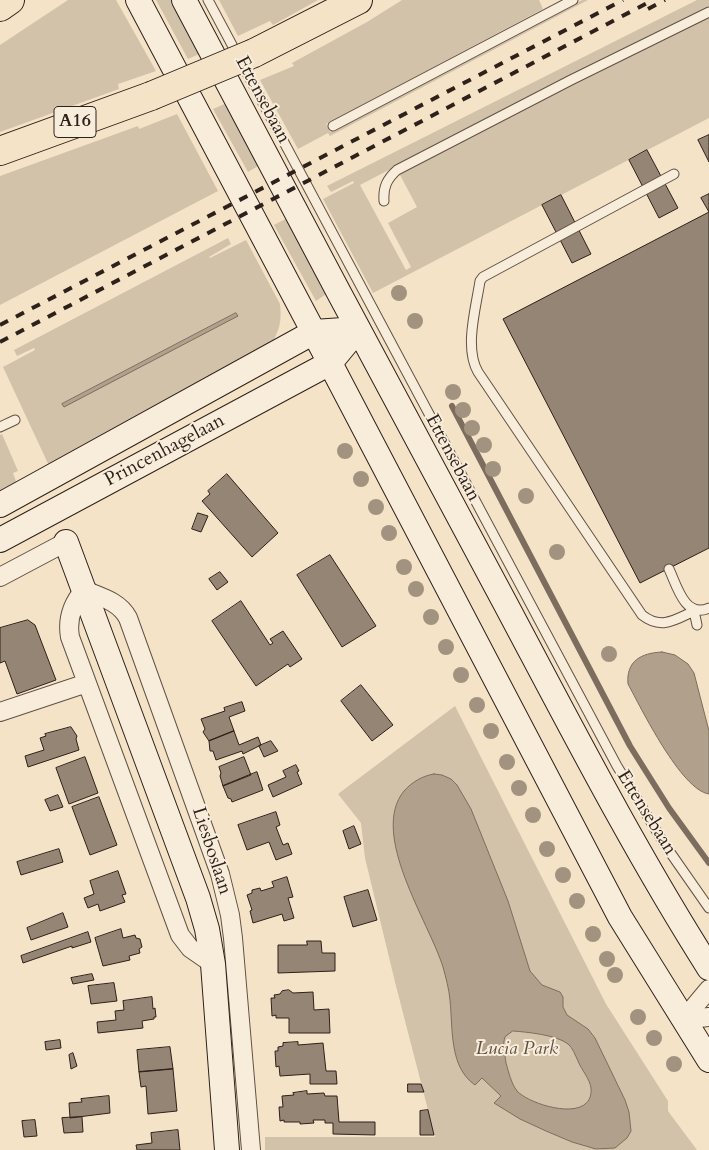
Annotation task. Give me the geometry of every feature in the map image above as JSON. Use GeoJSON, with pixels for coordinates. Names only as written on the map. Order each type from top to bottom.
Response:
{"type":"FeatureCollection","features":[{"type":"Feature","properties":{"kind":"highway"},"geometry":{"type":"LineString","coordinates":[[0,7],[10,0]]}},
{"type":"Feature","properties":{"kind":"highway","name":"A16"},"geometry":{"type":"LineString","coordinates":[[0,151],[151,96],[254,53],[358,0]]}},
{"type":"Feature","properties":{"kind":"main road"},"geometry":{"type":"LineString","coordinates":[[138,0],[620,918],[709,1060]]}},
{"type":"Feature","properties":{"kind":"main road","name":"Ettensebaan"},"geometry":{"type":"LineString","coordinates":[[184,0],[358,330],[589,760],[666,898],[709,968]]}},
{"type":"Feature","properties":{"kind":"main road"},"geometry":{"type":"LineString","coordinates":[[314,332],[358,330]]}},
{"type":"Feature","properties":{"kind":"main road"},"geometry":{"type":"LineString","coordinates":[[330,363],[358,330]]}},
{"type":"Feature","properties":{"kind":"main road","name":"Princenhagelaan"},"geometry":{"type":"LineString","coordinates":[[0,505],[314,332]]}},
{"type":"Feature","properties":{"kind":"main road","name":"Princenhagelaan"},"geometry":{"type":"LineString","coordinates":[[0,540],[330,363]]}},
{"type":"Feature","properties":{"kind":"main road","name":"Liesboslaan"},"geometry":{"type":"LineString","coordinates":[[66,542],[198,898],[207,929],[213,964],[227,1150]]}},
{"type":"Feature","properties":{"kind":"street"},"geometry":{"type":"LineString","coordinates":[[0,577],[66,542]]}},
{"type":"Feature","properties":{"kind":"street"},"geometry":{"type":"LineString","coordinates":[[84,590],[73,607],[68,629],[180,935],[190,948],[213,964]]}},
{"type":"Feature","properties":{"kind":"street","name":"Liesboslaan"},"geometry":{"type":"LineString","coordinates":[[84,590],[117,605],[125,612],[128,618],[220,874],[230,915],[233,938],[247,1150]]}},
{"type":"Feature","properties":{"kind":"street"},"geometry":{"type":"LineString","coordinates":[[0,712],[87,683]]}},
{"type":"Feature","properties":{"kind":"street"},"geometry":{"type":"LineString","coordinates":[[683,1020],[709,989]]}},
{"type":"Feature","properties":{"kind":"street"},"geometry":{"type":"LineString","coordinates":[[683,1020],[709,1017]]}},
{"type":"Feature","properties":{"kind":"lane","name":"Ettensebaan"},"geometry":{"type":"LineString","coordinates":[[208,0],[617,766],[665,846],[709,908]]}},
{"type":"Feature","properties":{"kind":"lane"},"geometry":{"type":"LineString","coordinates":[[333,126],[566,1]]}},
{"type":"Feature","properties":{"kind":"lane"},"geometry":{"type":"LineString","coordinates":[[384,201],[383,191],[386,183],[397,170],[571,80],[709,12]]}},
{"type":"Feature","properties":{"kind":"lane"},"geometry":{"type":"LineString","coordinates":[[674,174],[482,277],[470,348],[473,365],[642,615],[650,621],[670,622],[694,611],[702,611],[709,608]]}},
{"type":"Feature","properties":{"kind":"lane"},"geometry":{"type":"LineString","coordinates":[[0,427],[15,420]]}},
{"type":"Feature","properties":{"kind":"lane"},"geometry":{"type":"LineString","coordinates":[[669,569],[687,605],[694,611],[697,625]]}},
{"type":"Feature","properties":{"kind":"green space"},"geometry":{"type":"Polygon","coordinates":[[[68,0],[116,0],[156,71],[118,84],[119,89],[0,132],[0,45],[68,0]]]}},
{"type":"Feature","properties":{"kind":"green space"},"geometry":{"type":"Polygon","coordinates":[[[156,0],[175,0],[204,52],[188,59],[156,0]]]}},
{"type":"Feature","properties":{"kind":"green space"},"geometry":{"type":"Polygon","coordinates":[[[219,0],[318,0],[273,25],[270,21],[238,36],[219,0]]]}},
{"type":"Feature","properties":{"kind":"green space"},"geometry":{"type":"Polygon","coordinates":[[[402,0],[539,0],[543,9],[326,124],[330,132],[582,0],[588,0],[330,136],[328,133],[298,149],[260,80],[294,66],[292,63],[367,22],[402,0]]]}},
{"type":"Feature","properties":{"kind":"green space"},"geometry":{"type":"Polygon","coordinates":[[[697,0],[709,0],[709,7],[569,76],[360,185],[406,270],[411,267],[388,223],[417,207],[399,173],[709,17],[709,118],[373,293],[323,199],[354,183],[353,181],[331,192],[327,186],[697,0]]]}},
{"type":"Feature","properties":{"kind":"green space"},"geometry":{"type":"Polygon","coordinates":[[[229,102],[263,163],[248,172],[213,109],[229,102]]]}},
{"type":"Feature","properties":{"kind":"green space"},"geometry":{"type":"Polygon","coordinates":[[[177,114],[218,191],[0,305],[0,176],[138,126],[139,129],[177,114]]]}},
{"type":"Feature","properties":{"kind":"green space"},"geometry":{"type":"Polygon","coordinates":[[[291,216],[329,292],[316,301],[274,225],[291,216]]]}},
{"type":"Feature","properties":{"kind":"green space"},"geometry":{"type":"Polygon","coordinates":[[[228,238],[231,244],[209,257],[246,240],[280,304],[281,317],[279,327],[270,347],[51,470],[3,367],[35,350],[34,348],[17,356],[14,350],[228,238]]]}},
{"type":"Feature","properties":{"kind":"green space"},"geometry":{"type":"Polygon","coordinates":[[[2,434],[18,471],[13,473],[18,487],[0,497],[0,435],[2,434]]]}},
{"type":"Feature","properties":{"kind":"green space","name":"Lucia Park"},"geometry":{"type":"Polygon","coordinates":[[[455,706],[606,1004],[668,1101],[668,1111],[697,1150],[265,1150],[265,1137],[435,1137],[365,858],[361,823],[338,794],[455,706]]]}},
{"type":"Feature","properties":{"kind":"shaded area"},"geometry":{"type":"Polygon","coordinates":[[[236,313],[238,316],[64,407],[62,404],[236,313]]]}},
{"type":"Feature","properties":{"kind":"shaded area"},"geometry":{"type":"Polygon","coordinates":[[[662,652],[675,655],[688,664],[694,673],[709,731],[709,794],[698,789],[674,764],[628,684],[630,669],[636,660],[641,656],[662,652]]]}},
{"type":"Feature","properties":{"kind":"shaded area"},"geometry":{"type":"Polygon","coordinates":[[[434,774],[451,779],[457,785],[471,809],[508,901],[530,971],[542,985],[560,992],[567,1015],[588,1029],[595,1038],[629,1112],[631,1131],[627,1138],[615,1148],[596,1149],[572,1142],[520,1119],[494,1103],[501,1096],[482,1078],[475,1085],[467,1077],[456,1058],[452,1035],[450,996],[443,967],[405,878],[397,854],[393,830],[395,809],[404,791],[425,776],[434,774]],[[513,1031],[505,1037],[504,1050],[506,1063],[517,1091],[535,1102],[560,1109],[573,1109],[583,1106],[589,1099],[591,1088],[570,1046],[557,1038],[513,1031]]]}},
{"type":"Feature","properties":{"kind":"building"},"geometry":{"type":"Polygon","coordinates":[[[709,135],[709,162],[698,140],[709,135]]]}},
{"type":"Feature","properties":{"kind":"building"},"geometry":{"type":"Polygon","coordinates":[[[647,150],[678,208],[659,218],[629,160],[647,150]]]}},
{"type":"Feature","properties":{"kind":"building"},"geometry":{"type":"Polygon","coordinates":[[[709,194],[709,212],[701,198],[709,194]]]}},
{"type":"Feature","properties":{"kind":"building"},"geometry":{"type":"Polygon","coordinates":[[[561,195],[591,254],[572,263],[542,205],[561,195]]]}},
{"type":"Feature","properties":{"kind":"building"},"geometry":{"type":"Polygon","coordinates":[[[709,212],[709,548],[640,583],[503,319],[709,212]]]}},
{"type":"Feature","properties":{"kind":"building"},"geometry":{"type":"Polygon","coordinates":[[[227,474],[278,533],[252,557],[202,501],[210,494],[208,491],[227,474]]]}},
{"type":"Feature","properties":{"kind":"building"},"geometry":{"type":"Polygon","coordinates":[[[198,513],[208,516],[201,532],[192,529],[198,513]]]}},
{"type":"Feature","properties":{"kind":"building"},"geometry":{"type":"Polygon","coordinates":[[[330,555],[376,626],[342,647],[297,575],[330,555]]]}},
{"type":"Feature","properties":{"kind":"building"},"geometry":{"type":"Polygon","coordinates":[[[220,572],[228,582],[217,590],[209,579],[220,572]]]}},
{"type":"Feature","properties":{"kind":"building"},"geometry":{"type":"Polygon","coordinates":[[[241,601],[270,645],[273,643],[270,639],[283,631],[302,659],[290,667],[288,664],[256,686],[212,621],[241,601]]]}},
{"type":"Feature","properties":{"kind":"building"},"geometry":{"type":"Polygon","coordinates":[[[28,620],[35,625],[56,680],[17,694],[5,661],[0,663],[0,628],[28,620]]]}},
{"type":"Feature","properties":{"kind":"building"},"geometry":{"type":"Polygon","coordinates":[[[361,685],[393,725],[372,741],[341,701],[361,685]]]}},
{"type":"Feature","properties":{"kind":"building"},"geometry":{"type":"Polygon","coordinates":[[[242,702],[245,711],[229,717],[234,731],[209,741],[203,732],[205,729],[201,719],[225,711],[224,708],[242,702]]]}},
{"type":"Feature","properties":{"kind":"building"},"geometry":{"type":"Polygon","coordinates":[[[71,727],[77,736],[79,750],[28,767],[25,756],[44,750],[40,738],[46,736],[45,734],[71,727]]]}},
{"type":"Feature","properties":{"kind":"building"},"geometry":{"type":"Polygon","coordinates":[[[234,731],[239,745],[258,737],[261,745],[243,754],[242,751],[216,760],[213,751],[210,751],[209,741],[234,731]]]}},
{"type":"Feature","properties":{"kind":"building"},"geometry":{"type":"Polygon","coordinates":[[[271,741],[278,751],[264,757],[259,746],[271,741]]]}},
{"type":"Feature","properties":{"kind":"building"},"geometry":{"type":"Polygon","coordinates":[[[85,757],[98,793],[69,804],[56,768],[85,757]]]}},
{"type":"Feature","properties":{"kind":"building"},"geometry":{"type":"Polygon","coordinates":[[[244,757],[251,775],[223,786],[219,767],[244,757]]]}},
{"type":"Feature","properties":{"kind":"building"},"geometry":{"type":"Polygon","coordinates":[[[296,765],[302,784],[273,797],[268,785],[286,777],[283,771],[296,765]]]}},
{"type":"Feature","properties":{"kind":"building"},"geometry":{"type":"Polygon","coordinates":[[[257,772],[263,790],[232,802],[228,798],[223,786],[257,772]]]}},
{"type":"Feature","properties":{"kind":"building"},"geometry":{"type":"Polygon","coordinates":[[[58,795],[63,807],[50,811],[45,800],[58,795]]]}},
{"type":"Feature","properties":{"kind":"building"},"geometry":{"type":"Polygon","coordinates":[[[99,797],[117,845],[90,855],[72,807],[99,797]]]}},
{"type":"Feature","properties":{"kind":"building"},"geometry":{"type":"Polygon","coordinates":[[[276,812],[280,825],[276,827],[283,845],[288,843],[292,854],[276,860],[269,842],[247,850],[238,825],[276,812]]]}},
{"type":"Feature","properties":{"kind":"building"},"geometry":{"type":"Polygon","coordinates":[[[354,826],[361,844],[349,849],[343,831],[354,826]]]}},
{"type":"Feature","properties":{"kind":"building"},"geometry":{"type":"Polygon","coordinates":[[[59,849],[63,862],[21,875],[17,862],[59,849]]]}},
{"type":"Feature","properties":{"kind":"building"},"geometry":{"type":"Polygon","coordinates":[[[118,871],[126,894],[122,895],[125,902],[100,911],[98,904],[88,908],[84,898],[94,894],[90,881],[118,871]]]}},
{"type":"Feature","properties":{"kind":"building"},"geometry":{"type":"Polygon","coordinates":[[[287,877],[293,897],[288,898],[294,918],[284,921],[282,914],[253,923],[250,911],[252,910],[247,895],[252,893],[252,890],[260,888],[261,891],[274,887],[272,882],[287,877]]]}},
{"type":"Feature","properties":{"kind":"building"},"geometry":{"type":"Polygon","coordinates":[[[368,890],[377,920],[353,927],[344,897],[368,890]]]}},
{"type":"Feature","properties":{"kind":"building"},"geometry":{"type":"Polygon","coordinates":[[[63,913],[68,927],[31,940],[27,928],[63,913]]]}},
{"type":"Feature","properties":{"kind":"building"},"geometry":{"type":"Polygon","coordinates":[[[121,929],[123,938],[135,935],[136,938],[140,939],[142,947],[139,949],[140,953],[129,956],[130,960],[103,966],[95,938],[121,929]]]}},
{"type":"Feature","properties":{"kind":"building"},"geometry":{"type":"Polygon","coordinates":[[[88,932],[91,942],[72,948],[72,946],[23,963],[21,956],[88,932]]]}},
{"type":"Feature","properties":{"kind":"building"},"geometry":{"type":"Polygon","coordinates":[[[307,941],[321,941],[322,953],[335,953],[335,971],[278,973],[278,945],[307,945],[307,941]]]}},
{"type":"Feature","properties":{"kind":"building"},"geometry":{"type":"Polygon","coordinates":[[[92,974],[94,980],[73,984],[71,978],[92,974]]]}},
{"type":"Feature","properties":{"kind":"building"},"geometry":{"type":"Polygon","coordinates":[[[114,983],[117,1001],[91,1004],[88,986],[114,983]]]}},
{"type":"Feature","properties":{"kind":"building"},"geometry":{"type":"Polygon","coordinates":[[[289,990],[293,993],[313,992],[314,1010],[329,1009],[330,1033],[289,1033],[289,1018],[276,1018],[276,1015],[272,1016],[271,998],[275,998],[274,995],[280,994],[282,991],[289,990]]]}},
{"type":"Feature","properties":{"kind":"building"},"geometry":{"type":"Polygon","coordinates":[[[152,997],[156,1017],[142,1021],[143,1028],[98,1033],[97,1022],[116,1020],[115,1011],[124,1010],[123,1001],[152,997]]]}},
{"type":"Feature","properties":{"kind":"building"},"geometry":{"type":"Polygon","coordinates":[[[60,1040],[61,1048],[46,1050],[45,1042],[60,1040]]]}},
{"type":"Feature","properties":{"kind":"building"},"geometry":{"type":"Polygon","coordinates":[[[298,1042],[298,1045],[323,1043],[326,1071],[336,1071],[337,1084],[310,1084],[310,1074],[280,1076],[279,1066],[276,1067],[275,1051],[278,1051],[278,1047],[283,1046],[283,1043],[298,1042]]]}},
{"type":"Feature","properties":{"kind":"building"},"geometry":{"type":"Polygon","coordinates":[[[170,1047],[173,1069],[139,1072],[137,1050],[170,1047]]]}},
{"type":"Feature","properties":{"kind":"building"},"geometry":{"type":"Polygon","coordinates":[[[73,1053],[77,1066],[71,1069],[69,1055],[73,1053]]]}},
{"type":"Feature","properties":{"kind":"building"},"geometry":{"type":"Polygon","coordinates":[[[173,1069],[177,1111],[148,1114],[146,1086],[141,1087],[139,1072],[173,1069]]]}},
{"type":"Feature","properties":{"kind":"building"},"geometry":{"type":"Polygon","coordinates":[[[408,1084],[421,1084],[424,1092],[408,1092],[408,1084]]]}},
{"type":"Feature","properties":{"kind":"building"},"geometry":{"type":"Polygon","coordinates":[[[307,1091],[307,1094],[324,1093],[325,1096],[337,1096],[339,1122],[375,1122],[375,1135],[333,1134],[333,1123],[325,1123],[325,1120],[313,1120],[314,1123],[300,1124],[300,1122],[280,1121],[279,1107],[283,1107],[282,1096],[307,1091]]]}},
{"type":"Feature","properties":{"kind":"building"},"geometry":{"type":"Polygon","coordinates":[[[109,1096],[110,1113],[70,1118],[69,1103],[82,1102],[81,1099],[109,1096]]]}},
{"type":"Feature","properties":{"kind":"building"},"geometry":{"type":"Polygon","coordinates":[[[428,1110],[434,1135],[420,1135],[420,1111],[428,1110]]]}},
{"type":"Feature","properties":{"kind":"building"},"geometry":{"type":"Polygon","coordinates":[[[82,1117],[83,1132],[64,1133],[62,1118],[82,1117]]]}},
{"type":"Feature","properties":{"kind":"building"},"geometry":{"type":"Polygon","coordinates":[[[35,1120],[37,1136],[24,1137],[22,1121],[35,1120]]]}},
{"type":"Feature","properties":{"kind":"building"},"geometry":{"type":"Polygon","coordinates":[[[178,1130],[180,1150],[137,1150],[136,1145],[152,1143],[151,1133],[178,1130]]]}},
{"type":"Feature","properties":{"kind":"waterway"},"geometry":{"type":"LineString","coordinates":[[452,406],[630,746],[669,808],[709,863]]}},
{"type":"Feature","properties":{"kind":"railway"},"geometry":{"type":"LineString","coordinates":[[0,325],[623,0]]}},
{"type":"Feature","properties":{"kind":"railway"},"geometry":{"type":"LineString","coordinates":[[0,342],[653,0]]}},
{"type":"Feature","properties":{"kind":"railway"},"geometry":{"type":"LineString","coordinates":[[648,9],[665,0]]}}]}
